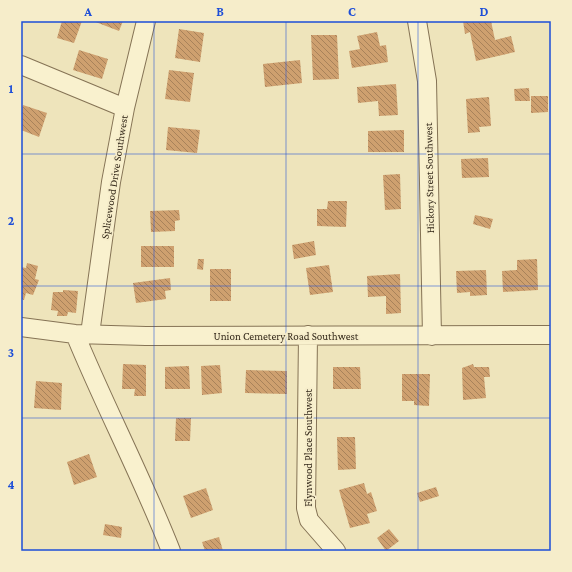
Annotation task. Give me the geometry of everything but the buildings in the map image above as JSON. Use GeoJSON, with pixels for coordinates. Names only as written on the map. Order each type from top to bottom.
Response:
{"type":"FeatureCollection","features":[{"type":"Feature","properties":{"kind":"street","name":"Splicewood Drive Southwest"},"geometry":{"type":"LineString","coordinates":[[83,334],[125,108],[146,21]]}},
{"type":"Feature","properties":{"kind":"street","name":"Hickory Street Southwest"},"geometry":{"type":"LineString","coordinates":[[417,21],[427,81],[432,336]]}},
{"type":"Feature","properties":{"kind":"street"},"geometry":{"type":"LineString","coordinates":[[21,65],[125,108]]}},
{"type":"Feature","properties":{"kind":"street","name":"Union Cemetery Road Southwest"},"geometry":{"type":"LineString","coordinates":[[21,326],[83,334],[146,336],[551,335]]}},
{"type":"Feature","properties":{"kind":"street"},"geometry":{"type":"LineString","coordinates":[[83,334],[94,380],[160,522],[171,551]]}},
{"type":"Feature","properties":{"kind":"street","name":"Flynwood Place Southwest"},"geometry":{"type":"LineString","coordinates":[[308,335],[306,508],[309,520],[336,551]]}}]}
